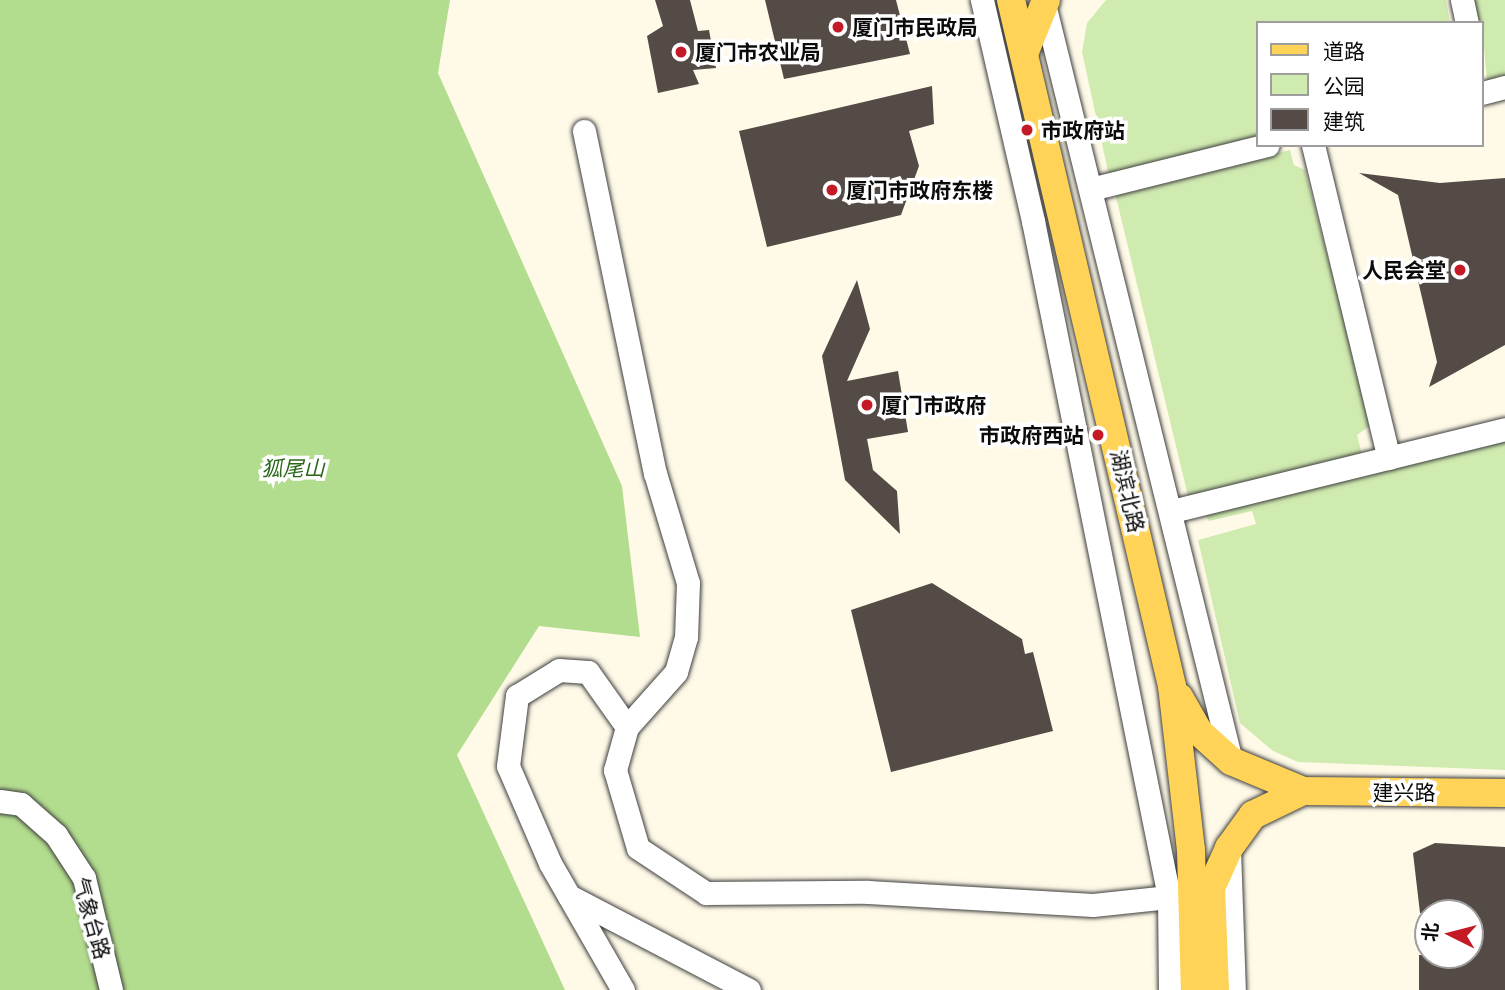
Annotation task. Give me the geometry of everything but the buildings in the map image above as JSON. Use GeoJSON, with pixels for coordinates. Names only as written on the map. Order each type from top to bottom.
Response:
{"type":"FeatureCollection","features":[{"type":"Feature","properties":{"kind":"main road","name":"湖滨北路"},"geometry":{"type":"LineString","coordinates":[[1011,0],[1172,686],[1191,850],[1195,990]]}},
{"type":"Feature","properties":{"kind":"main road"},"geometry":{"type":"LineString","coordinates":[[1024,54],[1045,2]]}},
{"type":"Feature","properties":{"kind":"main road","name":"建兴路"},"geometry":{"type":"LineString","coordinates":[[1172,686],[1199,732],[1231,761],[1303,791],[1505,793]]}},
{"type":"Feature","properties":{"kind":"main road","name":"建兴路"},"geometry":{"type":"LineString","coordinates":[[1215,990],[1211,888],[1229,848],[1253,815],[1303,791]]}},
{"type":"Feature","properties":{"kind":"street"},"geometry":{"type":"LineString","coordinates":[[982,0],[1169,897],[1170,990]]}},
{"type":"Feature","properties":{"kind":"street"},"geometry":{"type":"LineString","coordinates":[[1462,0],[1466,21]]}},
{"type":"Feature","properties":{"kind":"street"},"geometry":{"type":"LineString","coordinates":[[1045,2],[1231,761]]}},
{"type":"Feature","properties":{"kind":"street"},"geometry":{"type":"LineString","coordinates":[[1484,93],[1505,88]]}},
{"type":"Feature","properties":{"kind":"street"},"geometry":{"type":"LineString","coordinates":[[584,131],[656,473],[688,583],[686,637],[676,672],[627,727],[615,770],[638,848],[706,893],[868,892],[1093,905],[1169,897]]}},
{"type":"Feature","properties":{"kind":"street"},"geometry":{"type":"LineString","coordinates":[[1091,189],[1260,147]]}},
{"type":"Feature","properties":{"kind":"street"},"geometry":{"type":"LineString","coordinates":[[1313,147],[1389,458]]}},
{"type":"Feature","properties":{"kind":"street"},"geometry":{"type":"LineString","coordinates":[[1172,512],[1505,429]]}},
{"type":"Feature","properties":{"kind":"street"},"geometry":{"type":"LineString","coordinates":[[623,990],[569,896],[508,766],[517,696],[559,670],[588,672],[627,727]]}},
{"type":"Feature","properties":{"kind":"street","name":"气象台路"},"geometry":{"type":"LineString","coordinates":[[0,801],[21,804],[56,835],[84,878],[111,990]]}},
{"type":"Feature","properties":{"kind":"street"},"geometry":{"type":"LineString","coordinates":[[1229,848],[1234,990]]}},
{"type":"Feature","properties":{"kind":"street"},"geometry":{"type":"LineString","coordinates":[[569,896],[749,990]]}},
{"type":"Feature","properties":{"kind":"green space","name":"狐尾山"},"geometry":{"type":"Polygon","coordinates":[[[0,0],[450,0],[438,73],[622,486],[640,637],[539,626],[457,755],[565,990],[0,990],[0,0]]]}},
{"type":"Feature","properties":{"kind":"green space"},"geometry":{"type":"Polygon","coordinates":[[[1106,0],[1446,0],[1450,21],[1256,21],[1256,139],[1109,176],[1082,52],[1087,23],[1106,0]]]}},
{"type":"Feature","properties":{"kind":"green space"},"geometry":{"type":"Polygon","coordinates":[[[1471,0],[1505,0],[1505,79],[1487,83],[1484,21],[1475,21],[1471,0]]]}},
{"type":"Feature","properties":{"kind":"green space"},"geometry":{"type":"Polygon","coordinates":[[[1290,150],[1294,165],[1305,170],[1371,425],[1357,435],[1362,454],[1188,496],[1115,193],[1290,150]]]}},
{"type":"Feature","properties":{"kind":"green space"},"geometry":{"type":"Polygon","coordinates":[[[1505,436],[1505,770],[1298,762],[1273,751],[1240,723],[1198,540],[1256,524],[1252,511],[1209,521],[1204,512],[1505,436]]]}},
{"type":"Feature","properties":{"kind":"place","name":"厦门市民政局"},"geometry":{"type":"Point","coordinates":[838,27]}},
{"type":"Feature","properties":{"kind":"place","name":"厦门市农业局"},"geometry":{"type":"Point","coordinates":[681,52]}},
{"type":"Feature","properties":{"kind":"place","name":"市政府站"},"geometry":{"type":"Point","coordinates":[1027,130]}},
{"type":"Feature","properties":{"kind":"place","name":"厦门市政府东楼"},"geometry":{"type":"Point","coordinates":[832,190]}},
{"type":"Feature","properties":{"kind":"place","name":"人民会堂"},"geometry":{"type":"Point","coordinates":[1460,270]}},
{"type":"Feature","properties":{"kind":"place","name":"厦门市政府"},"geometry":{"type":"Point","coordinates":[867,405]}},
{"type":"Feature","properties":{"kind":"place","name":"市政府西站"},"geometry":{"type":"Point","coordinates":[1098,435]}}]}
